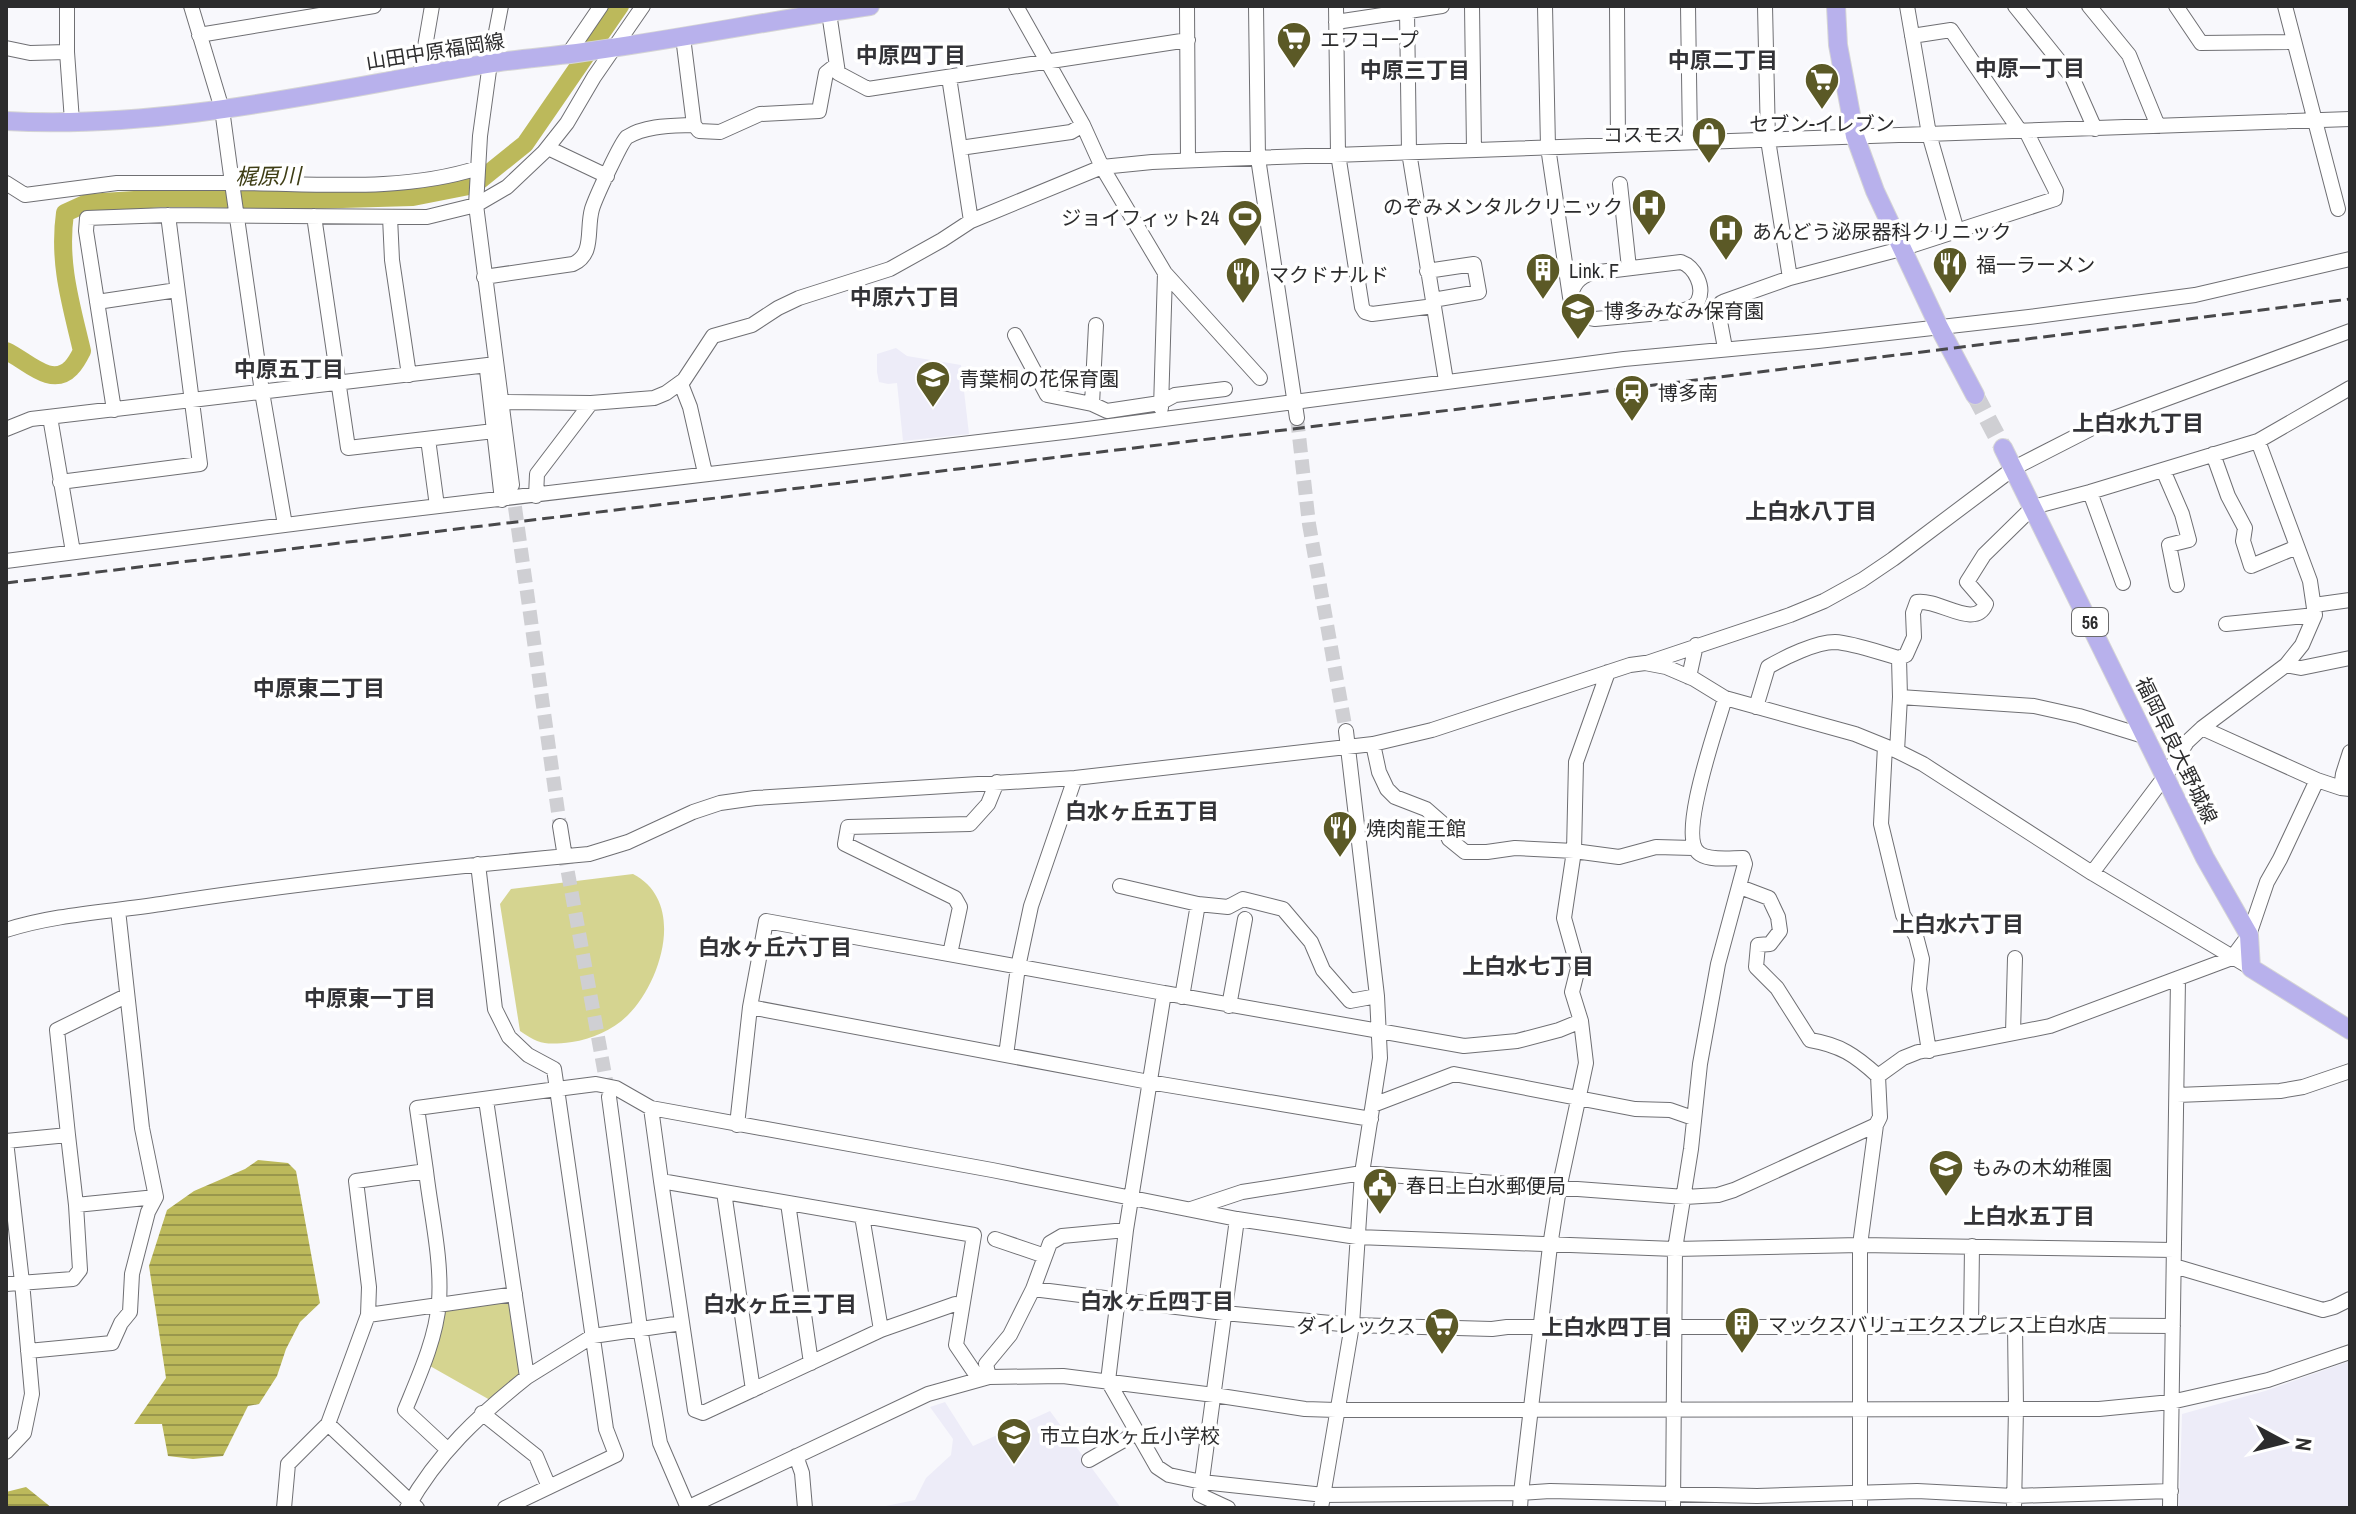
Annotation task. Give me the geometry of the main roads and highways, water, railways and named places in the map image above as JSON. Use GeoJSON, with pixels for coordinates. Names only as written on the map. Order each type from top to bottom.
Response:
{"type":"FeatureCollection","features":[{"type":"Feature","properties":{"kind":"main road","name":"山田中原福岡線"},"geometry":{"type":"LineString","coordinates":[[6,121],[110,120],[222,109],[490,63],[683,37],[829,9],[870,6]]}},
{"type":"Feature","properties":{"kind":"main road"},"geometry":{"type":"LineString","coordinates":[[1836,6],[1838,45],[1855,136],[1901,249],[1975,395]]}},
{"type":"Feature","properties":{"kind":"main road","name":"福岡早良大野城線"},"geometry":{"type":"LineString","coordinates":[[2003,448],[2205,858],[2249,935],[2251,968],[2350,1030]]}},
{"type":"Feature","properties":{"kind":"waterway","name":"梶原川"},"geometry":{"type":"LineString","coordinates":[[6,351],[38,370],[55,375],[71,368],[82,351],[64,266],[65,213],[87,203],[166,198],[307,200],[413,197],[474,185],[525,144],[620,6]]}},
{"type":"Feature","properties":{"kind":"tunnel"},"geometry":{"type":"LineString","coordinates":[[1975,395],[2003,448]]}},
{"type":"Feature","properties":{"kind":"tunnel"},"geometry":{"type":"LineString","coordinates":[[1297,418],[1309,524],[1346,731]]}},
{"type":"Feature","properties":{"kind":"tunnel"},"geometry":{"type":"LineString","coordinates":[[512,486],[560,826]]}},
{"type":"Feature","properties":{"kind":"tunnel"},"geometry":{"type":"LineString","coordinates":[[564,851],[609,1097]]}},
{"type":"Feature","properties":{"kind":"railway"},"geometry":{"type":"LineString","coordinates":[[6,583],[2350,299]]}},
{"type":"Feature","properties":{"kind":"place","name":"エフコープ"},"geometry":{"type":"Point","coordinates":[1294,70]}},
{"type":"Feature","properties":{"kind":"place","name":"セブン-イレブン"},"geometry":{"type":"Point","coordinates":[1822,111]}},
{"type":"Feature","properties":{"kind":"place","name":"コスモス"},"geometry":{"type":"Point","coordinates":[1709,165]}},
{"type":"Feature","properties":{"kind":"place","name":"のぞみメンタルクリニック"},"geometry":{"type":"Point","coordinates":[1649,237]}},
{"type":"Feature","properties":{"kind":"place","name":"ジョイフィット24"},"geometry":{"type":"Point","coordinates":[1245,248]}},
{"type":"Feature","properties":{"kind":"place","name":"あんどう泌尿器科クリニック"},"geometry":{"type":"Point","coordinates":[1726,262]}},
{"type":"Feature","properties":{"kind":"place","name":"福一ラーメン"},"geometry":{"type":"Point","coordinates":[1950,295]}},
{"type":"Feature","properties":{"kind":"place","name":"Link. F"},"geometry":{"type":"Point","coordinates":[1543,301]}},
{"type":"Feature","properties":{"kind":"place","name":"マクドナルド"},"geometry":{"type":"Point","coordinates":[1243,305]}},
{"type":"Feature","properties":{"kind":"place","name":"博多みなみ保育園"},"geometry":{"type":"Point","coordinates":[1578,341]}},
{"type":"Feature","properties":{"kind":"place","name":"青葉桐の花保育園"},"geometry":{"type":"Point","coordinates":[933,409]}},
{"type":"Feature","properties":{"kind":"place","name":"博多南"},"geometry":{"type":"Point","coordinates":[1632,423]}},
{"type":"Feature","properties":{"kind":"place","name":"焼肉龍王館"},"geometry":{"type":"Point","coordinates":[1340,859]}},
{"type":"Feature","properties":{"kind":"place","name":"もみの木幼稚園"},"geometry":{"type":"Point","coordinates":[1946,1198]}},
{"type":"Feature","properties":{"kind":"place","name":"春日上白水郵便局"},"geometry":{"type":"Point","coordinates":[1380,1216]}},
{"type":"Feature","properties":{"kind":"place","name":"マックスバリュエクスプレス上白水店"},"geometry":{"type":"Point","coordinates":[1742,1355]}},
{"type":"Feature","properties":{"kind":"place","name":"ダイレックス"},"geometry":{"type":"Point","coordinates":[1442,1356]}},
{"type":"Feature","properties":{"kind":"place","name":"市立白水ヶ丘小学校"},"geometry":{"type":"Point","coordinates":[1014,1466]}},
{"type":"Feature","properties":{"kind":"district","name":"中原四丁目"},"geometry":{"type":"Point","coordinates":[911,55]}},
{"type":"Feature","properties":{"kind":"district","name":"中原二丁目"},"geometry":{"type":"Point","coordinates":[1723,60]}},
{"type":"Feature","properties":{"kind":"district","name":"中原一丁目"},"geometry":{"type":"Point","coordinates":[2030,68]}},
{"type":"Feature","properties":{"kind":"district","name":"中原三丁目"},"geometry":{"type":"Point","coordinates":[1415,70]}},
{"type":"Feature","properties":{"kind":"district","name":"中原六丁目"},"geometry":{"type":"Point","coordinates":[905,297]}},
{"type":"Feature","properties":{"kind":"district","name":"中原五丁目"},"geometry":{"type":"Point","coordinates":[289,369]}},
{"type":"Feature","properties":{"kind":"district","name":"上白水九丁目"},"geometry":{"type":"Point","coordinates":[2138,423]}},
{"type":"Feature","properties":{"kind":"district","name":"上白水八丁目"},"geometry":{"type":"Point","coordinates":[1811,511]}},
{"type":"Feature","properties":{"kind":"district","name":"中原東二丁目"},"geometry":{"type":"Point","coordinates":[319,688]}},
{"type":"Feature","properties":{"kind":"district","name":"白水ヶ丘五丁目"},"geometry":{"type":"Point","coordinates":[1142,811]}},
{"type":"Feature","properties":{"kind":"district","name":"上白水六丁目"},"geometry":{"type":"Point","coordinates":[1958,924]}},
{"type":"Feature","properties":{"kind":"district","name":"白水ヶ丘六丁目"},"geometry":{"type":"Point","coordinates":[775,947]}},
{"type":"Feature","properties":{"kind":"district","name":"上白水七丁目"},"geometry":{"type":"Point","coordinates":[1528,966]}},
{"type":"Feature","properties":{"kind":"district","name":"中原東一丁目"},"geometry":{"type":"Point","coordinates":[370,998]}},
{"type":"Feature","properties":{"kind":"district","name":"上白水五丁目"},"geometry":{"type":"Point","coordinates":[2029,1216]}},
{"type":"Feature","properties":{"kind":"district","name":"白水ヶ丘四丁目"},"geometry":{"type":"Point","coordinates":[1157,1301]}},
{"type":"Feature","properties":{"kind":"district","name":"白水ヶ丘三丁目"},"geometry":{"type":"Point","coordinates":[780,1304]}},
{"type":"Feature","properties":{"kind":"district","name":"上白水四丁目"},"geometry":{"type":"Point","coordinates":[1607,1327]}}]}
